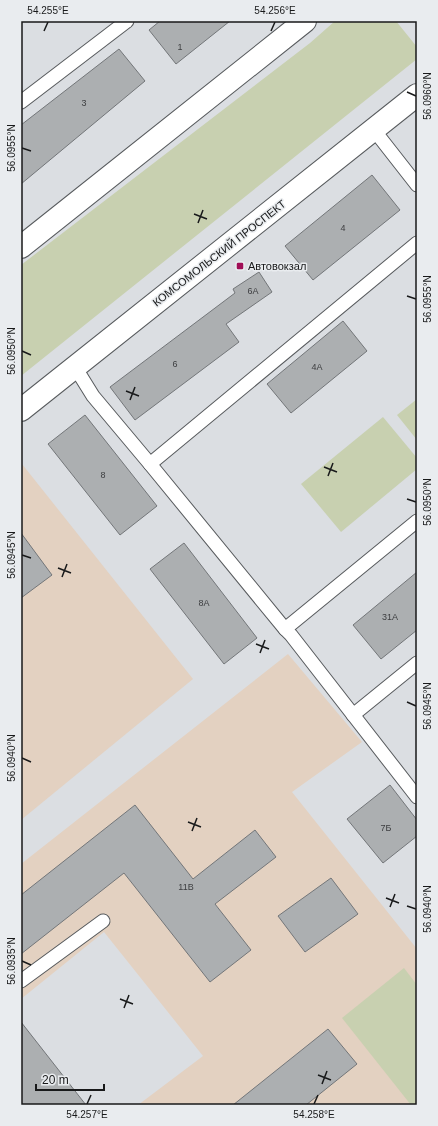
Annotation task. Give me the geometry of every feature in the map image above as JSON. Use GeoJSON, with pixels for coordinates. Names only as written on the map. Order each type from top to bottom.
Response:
{"type":"FeatureCollection","features":[{"type":"Feature","properties":{"kind":"main road"},"geometry":{"type":"LineString","coordinates":[[21,247],[305,21]]}},
{"type":"Feature","properties":{"kind":"main road","name":"КОМСОМОЛЬСКИЙ ПРОСПЕКТ"},"geometry":{"type":"LineString","coordinates":[[21,410],[417,95]]}},
{"type":"Feature","properties":{"kind":"lane"},"geometry":{"type":"LineString","coordinates":[[21,102],[127,21]]}},
{"type":"Feature","properties":{"kind":"lane"},"geometry":{"type":"LineString","coordinates":[[374,130],[417,185]]}},
{"type":"Feature","properties":{"kind":"lane"},"geometry":{"type":"LineString","coordinates":[[150,464],[417,242]]}},
{"type":"Feature","properties":{"kind":"lane"},"geometry":{"type":"LineString","coordinates":[[75,367],[93,396],[285,629],[292,635],[417,797]]}},
{"type":"Feature","properties":{"kind":"lane"},"geometry":{"type":"LineString","coordinates":[[285,629],[417,521]]}},
{"type":"Feature","properties":{"kind":"lane"},"geometry":{"type":"LineString","coordinates":[[353,715],[417,663]]}},
{"type":"Feature","properties":{"kind":"lane"},"geometry":{"type":"LineString","coordinates":[[21,981],[103,921]]}},
{"type":"Feature","properties":{"kind":"shaded area"},"geometry":{"type":"Polygon","coordinates":[[[22,464],[193,679],[21,820],[21,465],[22,464]]]}},
{"type":"Feature","properties":{"kind":"shaded area"},"geometry":{"type":"Polygon","coordinates":[[[288,654],[362,742],[292,792],[417,949],[417,1105],[138,1105],[203,1056],[104,932],[21,999],[21,864],[288,654]]]}},
{"type":"Feature","properties":{"kind":"green space"},"geometry":{"type":"Polygon","coordinates":[[[335,21],[396,21],[417,47],[417,59],[21,376],[21,265],[310,43],[335,21]]]}},
{"type":"Feature","properties":{"kind":"green space"},"geometry":{"type":"Polygon","coordinates":[[[417,399],[417,440],[397,415],[417,399]]]}},
{"type":"Feature","properties":{"kind":"green space"},"geometry":{"type":"Polygon","coordinates":[[[383,417],[417,458],[417,469],[341,532],[301,484],[383,417]]]}},
{"type":"Feature","properties":{"kind":"green space"},"geometry":{"type":"Polygon","coordinates":[[[404,968],[417,985],[417,1105],[411,1105],[342,1018],[404,968]]]}},
{"type":"Feature","properties":{"kind":"building"},"geometry":{"type":"Polygon","coordinates":[[[160,21],[230,21],[176,64],[149,30],[160,21]]]}},
{"type":"Feature","properties":{"kind":"building"},"geometry":{"type":"Polygon","coordinates":[[[119,49],[145,81],[21,184],[21,125],[119,49]]]}},
{"type":"Feature","properties":{"kind":"building"},"geometry":{"type":"Polygon","coordinates":[[[372,175],[400,210],[313,280],[285,246],[372,175]]]}},
{"type":"Feature","properties":{"kind":"building"},"geometry":{"type":"Polygon","coordinates":[[[259,272],[272,292],[226,324],[239,342],[135,420],[110,387],[235,293],[233,289],[259,272]]]}},
{"type":"Feature","properties":{"kind":"building"},"geometry":{"type":"Polygon","coordinates":[[[343,321],[367,351],[291,413],[267,384],[343,321]]]}},
{"type":"Feature","properties":{"kind":"building"},"geometry":{"type":"Polygon","coordinates":[[[85,415],[157,506],[120,535],[48,444],[85,415]]]}},
{"type":"Feature","properties":{"kind":"building"},"geometry":{"type":"Polygon","coordinates":[[[21,533],[52,575],[21,598],[21,533]]]}},
{"type":"Feature","properties":{"kind":"building"},"geometry":{"type":"Polygon","coordinates":[[[184,543],[257,638],[224,664],[150,569],[184,543]]]}},
{"type":"Feature","properties":{"kind":"building"},"geometry":{"type":"Polygon","coordinates":[[[417,572],[417,630],[381,659],[353,625],[417,572]]]}},
{"type":"Feature","properties":{"kind":"building"},"geometry":{"type":"Polygon","coordinates":[[[390,785],[417,820],[417,836],[383,863],[347,819],[390,785]]]}},
{"type":"Feature","properties":{"kind":"building"},"geometry":{"type":"Polygon","coordinates":[[[135,805],[193,879],[255,830],[276,857],[215,904],[251,950],[210,982],[124,873],[21,954],[21,895],[135,805]]]}},
{"type":"Feature","properties":{"kind":"building"},"geometry":{"type":"Polygon","coordinates":[[[331,878],[358,914],[305,952],[278,916],[331,878]]]}},
{"type":"Feature","properties":{"kind":"building"},"geometry":{"type":"Polygon","coordinates":[[[21,1022],[86,1105],[21,1105],[21,1022]]]}},
{"type":"Feature","properties":{"kind":"building"},"geometry":{"type":"Polygon","coordinates":[[[328,1029],[357,1064],[306,1105],[233,1105],[328,1029]]]}},
{"type":"Feature","properties":{"kind":"place","name":"Автовокзал"},"geometry":{"type":"Point","coordinates":[240,266]}}]}
